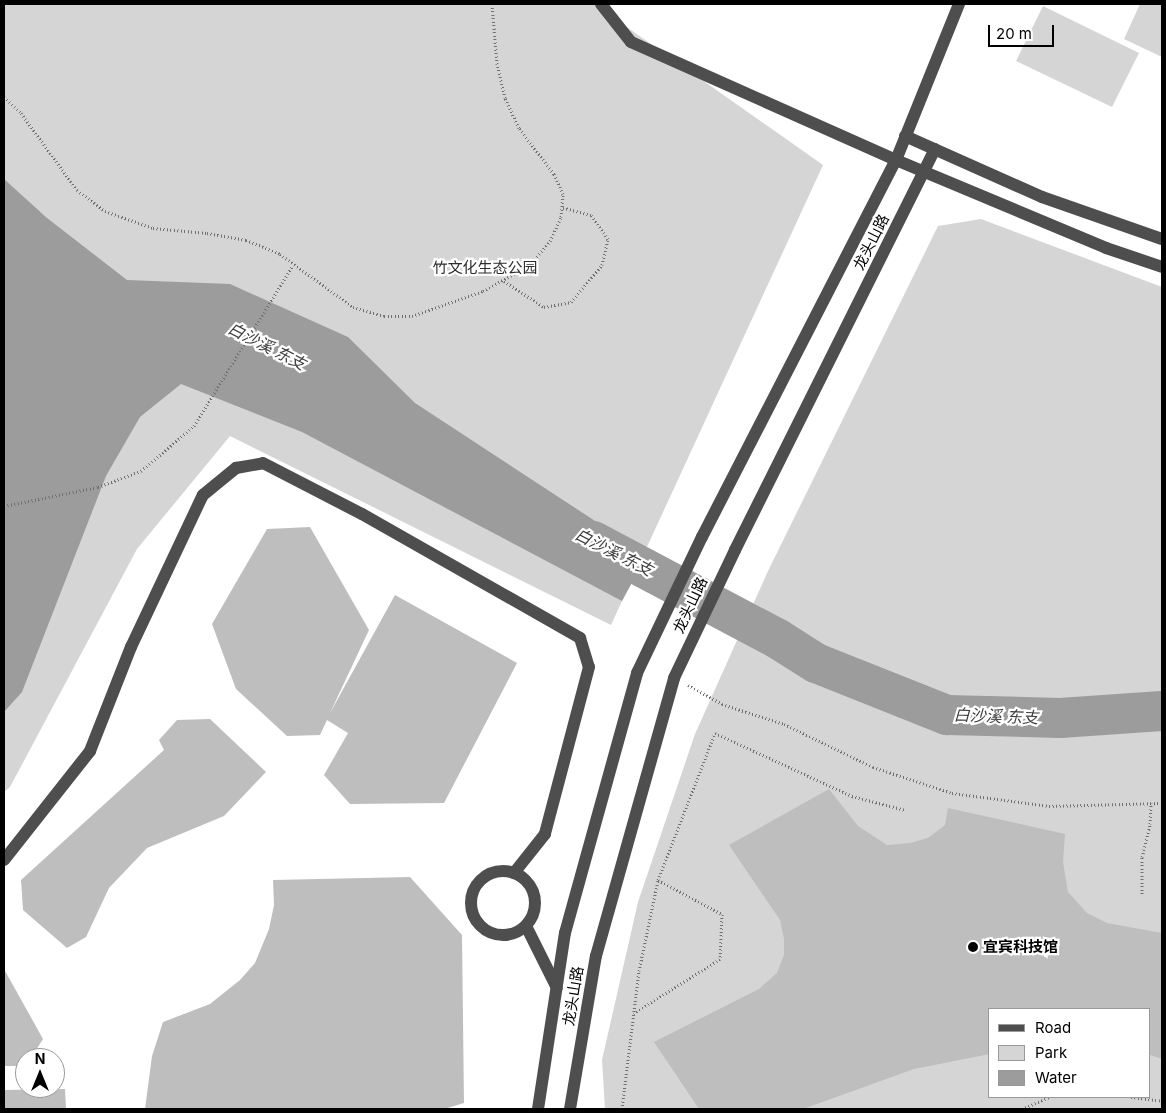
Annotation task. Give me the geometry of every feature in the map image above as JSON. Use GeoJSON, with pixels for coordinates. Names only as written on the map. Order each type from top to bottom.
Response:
{"type":"FeatureCollection","features":[{"type":"Feature","properties":{"kind":"street"},"geometry":{"type":"LineString","coordinates":[[601,4],[631,42],[924,172],[1106,248],[1162,267]]}},
{"type":"Feature","properties":{"kind":"street","name":"龙头山路"},"geometry":{"type":"LineString","coordinates":[[538,1109],[565,933],[637,673],[702,537],[896,160],[959,4]]}},
{"type":"Feature","properties":{"kind":"street"},"geometry":{"type":"LineString","coordinates":[[906,136],[1042,197],[1162,239]]}},
{"type":"Feature","properties":{"kind":"street","name":"龙头山路"},"geometry":{"type":"LineString","coordinates":[[570,1109],[596,956],[674,678],[735,550],[935,149]]}},
{"type":"Feature","properties":{"kind":"street"},"geometry":{"type":"LineString","coordinates":[[4,860],[90,751],[132,648],[203,495],[236,468],[264,463],[362,514],[580,638],[589,667],[545,834],[514,873]]}},
{"type":"Feature","properties":{"kind":"street"},"geometry":{"type":"LineString","coordinates":[[504,871],[524,878],[534,896],[535,907],[526,926],[517,932],[507,935],[496,934],[478,924],[473,914],[472,894],[484,877],[504,871]]}},
{"type":"Feature","properties":{"kind":"street"},"geometry":{"type":"LineString","coordinates":[[526,926],[557,989]]}},
{"type":"Feature","properties":{"kind":"path"},"geometry":{"type":"LineString","coordinates":[[4,97],[21,113],[76,190],[105,211],[153,228],[207,233],[246,240],[280,254],[353,307],[384,316],[412,316],[484,291],[530,265],[550,241],[562,217],[563,194],[554,174],[519,128],[505,98],[497,64],[492,4]]}},
{"type":"Feature","properties":{"kind":"path"},"geometry":{"type":"LineString","coordinates":[[504,281],[544,307],[571,302],[602,265],[608,239],[591,215],[562,207]]}},
{"type":"Feature","properties":{"kind":"path"},"geometry":{"type":"LineString","coordinates":[[4,506],[98,487],[141,471],[194,426],[292,267]]}},
{"type":"Feature","properties":{"kind":"path"},"geometry":{"type":"LineString","coordinates":[[674,678],[722,704],[784,724],[873,767],[952,793],[1049,806],[1162,803]]}},
{"type":"Feature","properties":{"kind":"path"},"geometry":{"type":"LineString","coordinates":[[622,1109],[639,971],[658,880],[715,733],[852,796],[905,810]]}},
{"type":"Feature","properties":{"kind":"path"},"geometry":{"type":"LineString","coordinates":[[1142,894],[1142,857],[1150,824],[1151,803]]}},
{"type":"Feature","properties":{"kind":"path"},"geometry":{"type":"LineString","coordinates":[[634,1013],[720,959],[722,914],[658,880]]}},
{"type":"Feature","properties":{"kind":"path"},"geometry":{"type":"LineString","coordinates":[[1022,1109],[1047,1098]]}},
{"type":"Feature","properties":{"kind":"path"},"geometry":{"type":"LineString","coordinates":[[1139,1098],[1162,1101]]}},
{"type":"Feature","properties":{"kind":"green space","name":"竹文化生态公园"},"geometry":{"type":"Polygon","coordinates":[[[4,4],[594,4],[823,165],[611,625],[230,436],[137,549],[10,787],[4,792],[4,4]]]}},
{"type":"Feature","properties":{"kind":"green space"},"geometry":{"type":"Polygon","coordinates":[[[1140,4],[1162,4],[1162,57],[1124,39],[1140,4]]]}},
{"type":"Feature","properties":{"kind":"green space"},"geometry":{"type":"Polygon","coordinates":[[[1043,6],[1139,53],[1112,107],[1016,61],[1043,6]]]}},
{"type":"Feature","properties":{"kind":"green space"},"geometry":{"type":"Polygon","coordinates":[[[981,219],[1162,287],[1162,1109],[605,1109],[602,1060],[638,902],[695,734],[768,571],[938,226],[981,219]]]}},
{"type":"Feature","properties":{"kind":"water"},"geometry":{"type":"Polygon","coordinates":[[[4,179],[47,218],[127,280],[230,284],[348,337],[415,403],[647,555],[622,601],[302,432],[181,384],[140,417],[106,476],[22,692],[4,712],[4,179]]]}},
{"type":"Feature","properties":{"kind":"building"},"geometry":{"type":"Polygon","coordinates":[[[310,527],[369,630],[330,713],[395,595],[517,663],[444,803],[350,804],[324,775],[348,733],[327,720],[320,735],[287,736],[236,689],[212,624],[267,529],[310,527]]]}},
{"type":"Feature","properties":{"kind":"building"},"geometry":{"type":"Polygon","coordinates":[[[210,719],[266,772],[224,816],[147,848],[109,888],[86,937],[67,948],[23,910],[21,880],[164,750],[159,740],[177,720],[210,719]]]}},
{"type":"Feature","properties":{"kind":"building","name":"宜宾科技馆"},"geometry":{"type":"Polygon","coordinates":[[[829,789],[858,826],[887,845],[910,843],[928,838],[945,825],[948,808],[1065,834],[1063,862],[1068,892],[1087,913],[1107,923],[1162,933],[1162,1059],[1151,1055],[1151,1008],[988,1008],[988,1054],[914,1069],[803,1109],[699,1109],[654,1042],[759,989],[777,973],[784,955],[784,939],[780,920],[729,845],[829,789]]]}},
{"type":"Feature","properties":{"kind":"building"},"geometry":{"type":"Polygon","coordinates":[[[410,877],[462,935],[464,1103],[444,1109],[145,1109],[152,1056],[163,1022],[210,1004],[240,980],[255,963],[269,929],[274,905],[273,880],[410,877]]]}},
{"type":"Feature","properties":{"kind":"building"},"geometry":{"type":"Polygon","coordinates":[[[4,969],[43,1039],[37,1048],[15,1048],[15,1066],[4,1066],[4,969]]]}},
{"type":"Feature","properties":{"kind":"building"},"geometry":{"type":"Polygon","coordinates":[[[65,1089],[66,1109],[4,1109],[4,1090],[15,1090],[15,1098],[65,1098],[65,1089]]]}},
{"type":"Feature","properties":{"kind":"waterway","name":"白沙溪 东支"},"geometry":{"type":"LineString","coordinates":[[593,541],[778,639],[816,663],[947,715],[1060,718],[1162,711]]}},
{"type":"Feature","properties":{"kind":"place","name":"宜宾科技馆"},"geometry":{"type":"Point","coordinates":[973,947]}}]}
